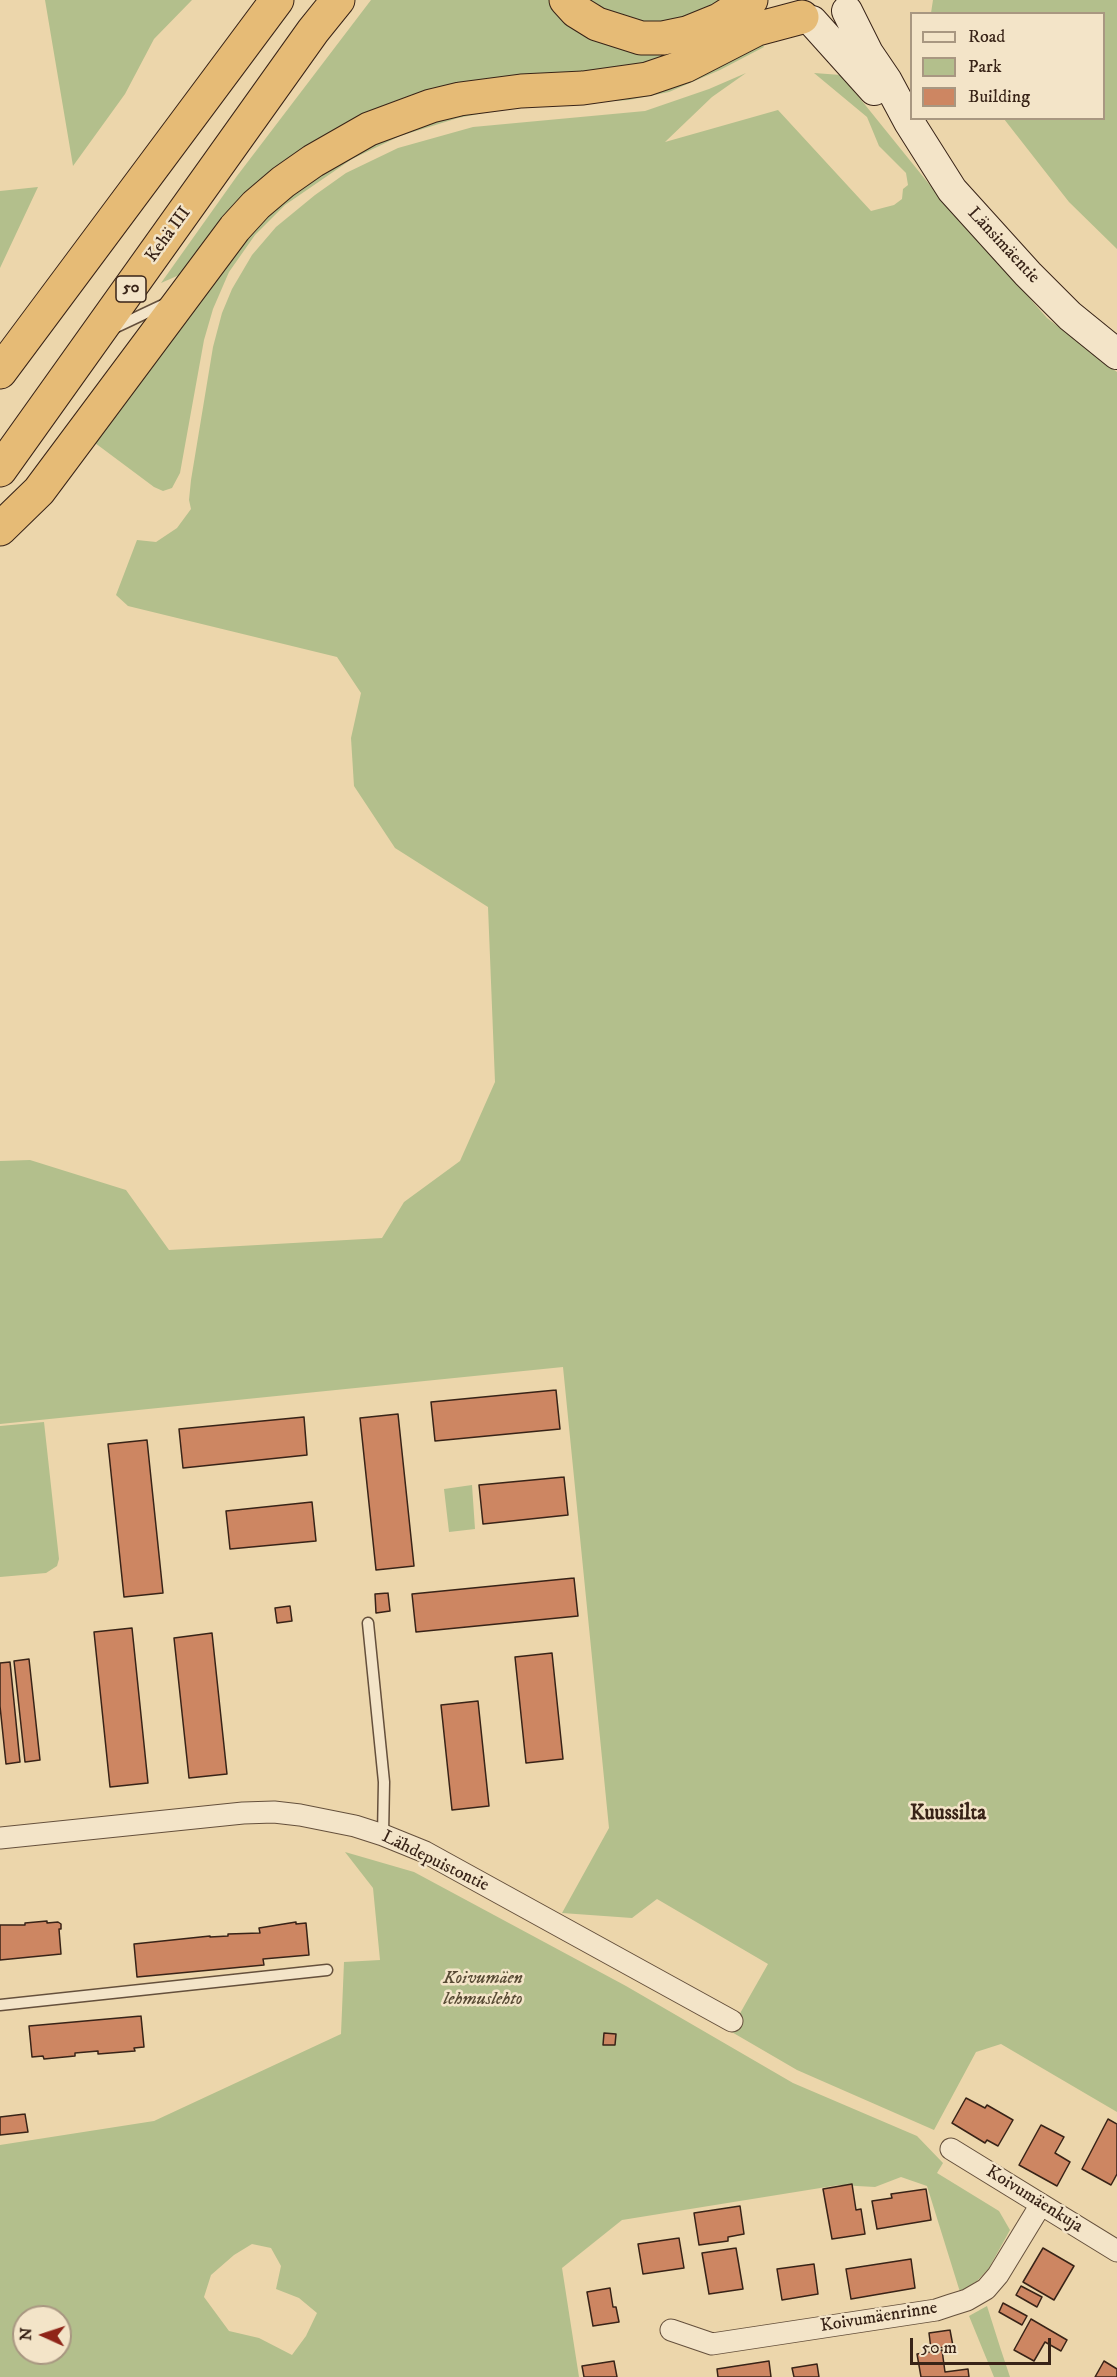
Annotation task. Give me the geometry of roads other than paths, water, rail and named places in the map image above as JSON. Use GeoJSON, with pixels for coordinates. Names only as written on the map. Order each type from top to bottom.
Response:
{"type":"FeatureCollection","features":[{"type":"Feature","properties":{"kind":"highway"},"geometry":{"type":"LineString","coordinates":[[226,67],[261,0]]}},
{"type":"Feature","properties":{"kind":"highway"},"geometry":{"type":"LineString","coordinates":[[0,372],[277,0]]}},
{"type":"Feature","properties":{"kind":"highway","name":"Kehä III"},"geometry":{"type":"LineString","coordinates":[[0,470],[338,0]]}},
{"type":"Feature","properties":{"kind":"highway"},"geometry":{"type":"LineString","coordinates":[[261,107],[328,39],[358,0]]}},
{"type":"Feature","properties":{"kind":"highway"},"geometry":{"type":"LineString","coordinates":[[566,0],[576,11],[607,28],[641,38],[663,38],[687,33],[719,20],[752,0]]}},
{"type":"Feature","properties":{"kind":"highway"},"geometry":{"type":"LineString","coordinates":[[0,529],[39,491],[234,228],[256,205],[313,161],[369,129],[431,106],[460,99],[521,91],[619,84],[647,79],[685,66],[757,29],[800,13]]}},
{"type":"Feature","properties":{"kind":"main road"},"geometry":{"type":"LineString","coordinates":[[800,13],[823,22],[836,19],[851,6]]}},
{"type":"Feature","properties":{"kind":"main road","name":"Länsimäentie"},"geometry":{"type":"LineString","coordinates":[[851,6],[868,53],[952,190],[1070,316],[1117,354]]}},
{"type":"Feature","properties":{"kind":"main road","name":"Länsimäentie"},"geometry":{"type":"LineString","coordinates":[[800,13],[909,122]]}},
{"type":"Feature","properties":{"kind":"street","name":"Lähdepuistontie"},"geometry":{"type":"LineString","coordinates":[[0,1838],[243,1813],[274,1812],[327,1820],[383,1835],[425,1852],[732,2021]]}},
{"type":"Feature","properties":{"kind":"street","name":"Koivumäenkuja"},"geometry":{"type":"LineString","coordinates":[[951,2149],[1040,2206],[1117,2251]]}},
{"type":"Feature","properties":{"kind":"street","name":"Koivumäenrinne"},"geometry":{"type":"LineString","coordinates":[[671,2330],[712,2343],[936,2310],[954,2304],[986,2289],[998,2275],[1040,2206]]}},
{"type":"Feature","properties":{"kind":"lane"},"geometry":{"type":"LineString","coordinates":[[97,336],[183,296]]}},
{"type":"Feature","properties":{"kind":"lane"},"geometry":{"type":"LineString","coordinates":[[368,1623],[384,1782],[383,1835]]}},
{"type":"Feature","properties":{"kind":"lane"},"geometry":{"type":"LineString","coordinates":[[0,2005],[327,1970]]}},
{"type":"Feature","properties":{"kind":"district","name":"Kuussilta"},"geometry":{"type":"Point","coordinates":[948,1815]}},
{"type":"Feature","properties":{"kind":"park label","name":"Koivumäen lehmuslehto"},"geometry":{"type":"Point","coordinates":[483,1989]}}]}
